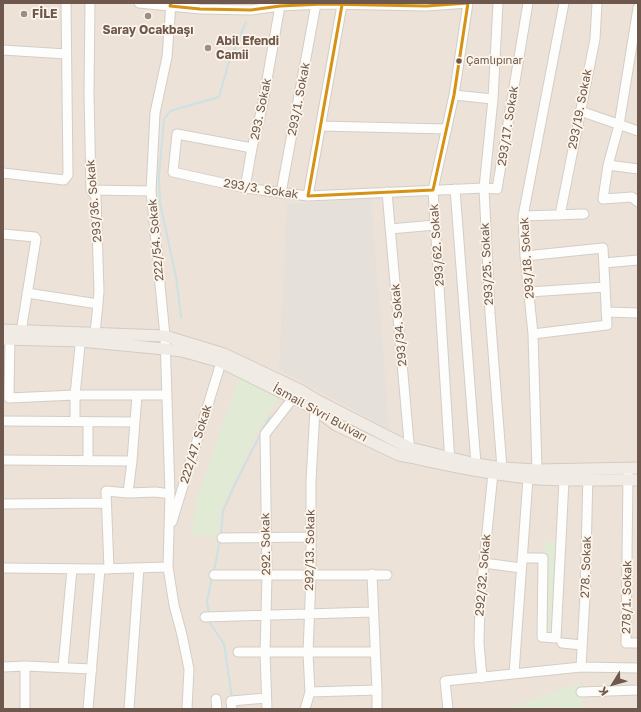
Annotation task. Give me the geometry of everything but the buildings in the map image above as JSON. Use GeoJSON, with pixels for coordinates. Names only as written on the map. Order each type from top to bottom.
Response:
{"type":"FeatureCollection","features":[{"type":"Feature","properties":{"kind":"main road","name":"İsmail Sivri Bulvarı"},"geometry":{"type":"LineString","coordinates":[[6,335],[21,332],[80,337],[222,358]]}},
{"type":"Feature","properties":{"kind":"main road","name":"İsmail Sivri Bulvarı"},"geometry":{"type":"LineString","coordinates":[[6,335],[80,337],[95,333],[165,336],[222,358],[296,394],[318,401],[410,453],[450,462],[476,464],[528,478],[564,480],[633,480]]}},
{"type":"Feature","properties":{"kind":"main road","name":"İsmail Sivri Bulvarı"},"geometry":{"type":"LineString","coordinates":[[296,394],[336,425],[399,455],[410,453]]}},
{"type":"Feature","properties":{"kind":"main road","name":"İsmail Sivri Bulvarı"},"geometry":{"type":"LineString","coordinates":[[450,462],[476,472],[498,470],[633,467]]}},
{"type":"Feature","properties":{"kind":"street"},"geometry":{"type":"LineString","coordinates":[[3,173],[64,180],[68,175],[66,3]]}},
{"type":"Feature","properties":{"kind":"street","name":"293/36. Sokak"},"geometry":{"type":"LineString","coordinates":[[90,3],[89,93],[91,190],[96,197],[99,292],[95,333]]}},
{"type":"Feature","properties":{"kind":"street"},"geometry":{"type":"LineString","coordinates":[[139,3],[197,6],[468,3]]}},
{"type":"Feature","properties":{"kind":"street","name":"293/62. Sokak"},"geometry":{"type":"LineString","coordinates":[[450,462],[433,190],[454,95],[468,3]]}},
{"type":"Feature","properties":{"kind":"street","name":"293/25. Sokak"},"geometry":{"type":"LineString","coordinates":[[498,3],[493,99],[484,188],[498,470]]}},
{"type":"Feature","properties":{"kind":"street","name":"293/17. Sokak"},"geometry":{"type":"LineString","coordinates":[[484,188],[497,189],[528,3]]}},
{"type":"Feature","properties":{"kind":"street","name":"293/18. Sokak"},"geometry":{"type":"LineString","coordinates":[[538,470],[533,334],[528,292],[523,216],[564,3]]}},
{"type":"Feature","properties":{"kind":"street","name":"293/19. Sokak"},"geometry":{"type":"LineString","coordinates":[[560,214],[594,39],[597,3]]}},
{"type":"Feature","properties":{"kind":"street","name":"293/1. Sokak"},"geometry":{"type":"LineString","coordinates":[[281,193],[321,4]]}},
{"type":"Feature","properties":{"kind":"street"},"geometry":{"type":"LineString","coordinates":[[151,191],[155,113],[167,57],[171,5]]}},
{"type":"Feature","properties":{"kind":"street"},"geometry":{"type":"LineString","coordinates":[[308,196],[342,5]]}},
{"type":"Feature","properties":{"kind":"street","name":"293. Sokak"},"geometry":{"type":"LineString","coordinates":[[245,188],[252,148],[262,108],[280,6]]}},
{"type":"Feature","properties":{"kind":"street"},"geometry":{"type":"LineString","coordinates":[[638,8],[636,30],[619,125],[608,165],[603,199],[632,197],[638,202]]}},
{"type":"Feature","properties":{"kind":"street"},"geometry":{"type":"LineString","coordinates":[[3,50],[66,54]]}},
{"type":"Feature","properties":{"kind":"street"},"geometry":{"type":"LineString","coordinates":[[454,95],[493,99]]}},
{"type":"Feature","properties":{"kind":"street"},"geometry":{"type":"LineString","coordinates":[[580,111],[638,131]]}},
{"type":"Feature","properties":{"kind":"street"},"geometry":{"type":"LineString","coordinates":[[320,126],[447,129]]}},
{"type":"Feature","properties":{"kind":"street","name":"293/3. Sokak"},"geometry":{"type":"LineString","coordinates":[[252,148],[177,134],[173,172],[245,188],[308,196],[484,188]]}},
{"type":"Feature","properties":{"kind":"street"},"geometry":{"type":"LineString","coordinates":[[608,165],[638,169]]}},
{"type":"Feature","properties":{"kind":"street"},"geometry":{"type":"LineString","coordinates":[[455,189],[476,464]]}},
{"type":"Feature","properties":{"kind":"street","name":"222/54. Sokak"},"geometry":{"type":"LineString","coordinates":[[91,190],[151,191],[165,336],[170,494],[168,534]]}},
{"type":"Feature","properties":{"kind":"street","name":"293/34. Sokak"},"geometry":{"type":"LineString","coordinates":[[387,192],[410,453]]}},
{"type":"Feature","properties":{"kind":"street"},"geometry":{"type":"LineString","coordinates":[[523,216],[584,214]]}},
{"type":"Feature","properties":{"kind":"street"},"geometry":{"type":"LineString","coordinates":[[390,229],[435,225]]}},
{"type":"Feature","properties":{"kind":"street"},"geometry":{"type":"LineString","coordinates":[[3,234],[35,237],[36,239],[21,332]]}},
{"type":"Feature","properties":{"kind":"street"},"geometry":{"type":"LineString","coordinates":[[525,256],[603,248],[607,325],[533,334]]}},
{"type":"Feature","properties":{"kind":"street"},"geometry":{"type":"LineString","coordinates":[[604,263],[638,260]]}},
{"type":"Feature","properties":{"kind":"street"},"geometry":{"type":"LineString","coordinates":[[528,292],[605,287]]}},
{"type":"Feature","properties":{"kind":"street"},"geometry":{"type":"LineString","coordinates":[[27,293],[98,304]]}},
{"type":"Feature","properties":{"kind":"street"},"geometry":{"type":"LineString","coordinates":[[606,312],[638,313]]}},
{"type":"Feature","properties":{"kind":"street"},"geometry":{"type":"LineString","coordinates":[[6,335],[9,398],[75,395],[166,395]]}},
{"type":"Feature","properties":{"kind":"street"},"geometry":{"type":"LineString","coordinates":[[75,422],[75,395],[80,337]]}},
{"type":"Feature","properties":{"kind":"street","name":"222/47. Sokak"},"geometry":{"type":"LineString","coordinates":[[168,534],[222,358]]}},
{"type":"Feature","properties":{"kind":"street","name":"292. Sokak"},"geometry":{"type":"LineString","coordinates":[[267,709],[265,653],[267,575],[265,434],[296,394]]}},
{"type":"Feature","properties":{"kind":"street"},"geometry":{"type":"LineString","coordinates":[[128,493],[137,395]]}},
{"type":"Feature","properties":{"kind":"street","name":"292/13. Sokak"},"geometry":{"type":"LineString","coordinates":[[305,709],[310,692],[308,653],[311,576],[311,481],[315,409]]}},
{"type":"Feature","properties":{"kind":"street"},"geometry":{"type":"LineString","coordinates":[[3,421],[88,423],[135,422]]}},
{"type":"Feature","properties":{"kind":"street"},"geometry":{"type":"LineString","coordinates":[[88,423],[88,461]]}},
{"type":"Feature","properties":{"kind":"street"},"geometry":{"type":"LineString","coordinates":[[3,460],[132,461]]}},
{"type":"Feature","properties":{"kind":"street","name":"278/1. Sokak"},"geometry":{"type":"LineString","coordinates":[[633,467],[626,643],[638,643]]}},
{"type":"Feature","properties":{"kind":"street","name":"278. Sokak"},"geometry":{"type":"LineString","coordinates":[[581,667],[589,480],[588,468]]}},
{"type":"Feature","properties":{"kind":"street","name":"292/32. Sokak"},"geometry":{"type":"LineString","coordinates":[[482,678],[479,643],[480,600],[498,470]]}},
{"type":"Feature","properties":{"kind":"street"},"geometry":{"type":"LineString","coordinates":[[514,673],[528,478]]}},
{"type":"Feature","properties":{"kind":"street"},"geometry":{"type":"LineString","coordinates":[[522,558],[543,558],[542,637],[556,638],[564,480]]}},
{"type":"Feature","properties":{"kind":"street"},"geometry":{"type":"LineString","coordinates":[[88,709],[104,569],[106,491],[128,493],[156,492],[170,494]]}},
{"type":"Feature","properties":{"kind":"street"},"geometry":{"type":"LineString","coordinates":[[3,504],[106,503]]}},
{"type":"Feature","properties":{"kind":"street"},"geometry":{"type":"LineString","coordinates":[[168,534],[168,566],[174,605],[189,669],[186,709]]}},
{"type":"Feature","properties":{"kind":"street"},"geometry":{"type":"LineString","coordinates":[[222,538],[266,536],[311,537]]}},
{"type":"Feature","properties":{"kind":"street"},"geometry":{"type":"LineString","coordinates":[[484,563],[521,568]]}},
{"type":"Feature","properties":{"kind":"street"},"geometry":{"type":"LineString","coordinates":[[3,568],[104,569],[168,566]]}},
{"type":"Feature","properties":{"kind":"street"},"geometry":{"type":"LineString","coordinates":[[129,709],[139,568]]}},
{"type":"Feature","properties":{"kind":"street"},"geometry":{"type":"LineString","coordinates":[[63,668],[72,569]]}},
{"type":"Feature","properties":{"kind":"street"},"geometry":{"type":"LineString","coordinates":[[372,574],[377,709]]}},
{"type":"Feature","properties":{"kind":"street"},"geometry":{"type":"LineString","coordinates":[[214,575],[387,575]]}},
{"type":"Feature","properties":{"kind":"street"},"geometry":{"type":"LineString","coordinates":[[205,617],[373,612]]}},
{"type":"Feature","properties":{"kind":"street"},"geometry":{"type":"LineString","coordinates":[[562,643],[582,645]]}},
{"type":"Feature","properties":{"kind":"street"},"geometry":{"type":"LineString","coordinates":[[238,652],[375,652]]}},
{"type":"Feature","properties":{"kind":"street"},"geometry":{"type":"LineString","coordinates":[[3,667],[25,666],[92,669]]}},
{"type":"Feature","properties":{"kind":"street"},"geometry":{"type":"LineString","coordinates":[[25,666],[25,709]]}},
{"type":"Feature","properties":{"kind":"street"},"geometry":{"type":"LineString","coordinates":[[438,709],[448,709],[445,681],[581,667],[638,668]]}},
{"type":"Feature","properties":{"kind":"street"},"geometry":{"type":"LineString","coordinates":[[310,692],[377,690]]}},
{"type":"Feature","properties":{"kind":"street"},"geometry":{"type":"LineString","coordinates":[[581,692],[638,690]]}},
{"type":"Feature","properties":{"kind":"street"},"geometry":{"type":"LineString","coordinates":[[232,705],[266,698]]}},
{"type":"Feature","properties":{"kind":"street"},"geometry":{"type":"LineString","coordinates":[[216,699],[217,709]]}},
{"type":"Feature","properties":{"kind":"shaded area"},"geometry":{"type":"Polygon","coordinates":[[[3,3],[638,3],[638,709],[3,709],[3,3]]]}},
{"type":"Feature","properties":{"kind":"shaded area"},"geometry":{"type":"Polygon","coordinates":[[[371,199],[389,429],[279,369],[287,204],[371,199]]]}},
{"type":"Feature","properties":{"kind":"green space"},"geometry":{"type":"Polygon","coordinates":[[[239,378],[280,395],[255,436],[220,510],[218,538],[191,535],[197,498],[239,378]]]}},
{"type":"Feature","properties":{"kind":"green space"},"geometry":{"type":"Polygon","coordinates":[[[544,542],[559,542],[556,638],[542,637],[544,542]]]}},
{"type":"Feature","properties":{"kind":"green space"},"geometry":{"type":"Polygon","coordinates":[[[581,683],[582,709],[544,709],[568,697],[540,709],[505,709],[581,683]]]}},
{"type":"Feature","properties":{"kind":"waterway"},"geometry":{"type":"LineString","coordinates":[[181,317],[176,277],[160,203],[159,176],[164,119],[170,111],[219,97],[228,65],[246,22]]}},
{"type":"Feature","properties":{"kind":"waterway"},"geometry":{"type":"LineString","coordinates":[[263,429],[270,416]]}},
{"type":"Feature","properties":{"kind":"waterway"},"geometry":{"type":"LineString","coordinates":[[221,536],[223,511],[261,433]]}},
{"type":"Feature","properties":{"kind":"waterway"},"geometry":{"type":"LineString","coordinates":[[214,571],[220,540]]}},
{"type":"Feature","properties":{"kind":"waterway"},"geometry":{"type":"LineString","coordinates":[[209,614],[207,601],[212,578]]}},
{"type":"Feature","properties":{"kind":"waterway"},"geometry":{"type":"LineString","coordinates":[[210,619],[210,623],[224,644],[232,698]]}},
{"type":"Feature","properties":{"kind":"transit line"},"geometry":{"type":"LineString","coordinates":[[171,3],[170,6],[200,9],[251,10],[280,6],[323,4],[426,6],[468,3],[454,95],[433,190],[308,196],[342,5]]}},
{"type":"Feature","properties":{"kind":"place","name":"FİLE"},"geometry":{"type":"Point","coordinates":[24,14]}},
{"type":"Feature","properties":{"kind":"place","name":"Saray Ocakbaşı"},"geometry":{"type":"Point","coordinates":[148,16]}},
{"type":"Feature","properties":{"kind":"place","name":"Abil Efendi Camii"},"geometry":{"type":"Point","coordinates":[208,48]}},
{"type":"Feature","properties":{"kind":"place","name":"Çamlıpınar"},"geometry":{"type":"Point","coordinates":[459,61]}}]}
